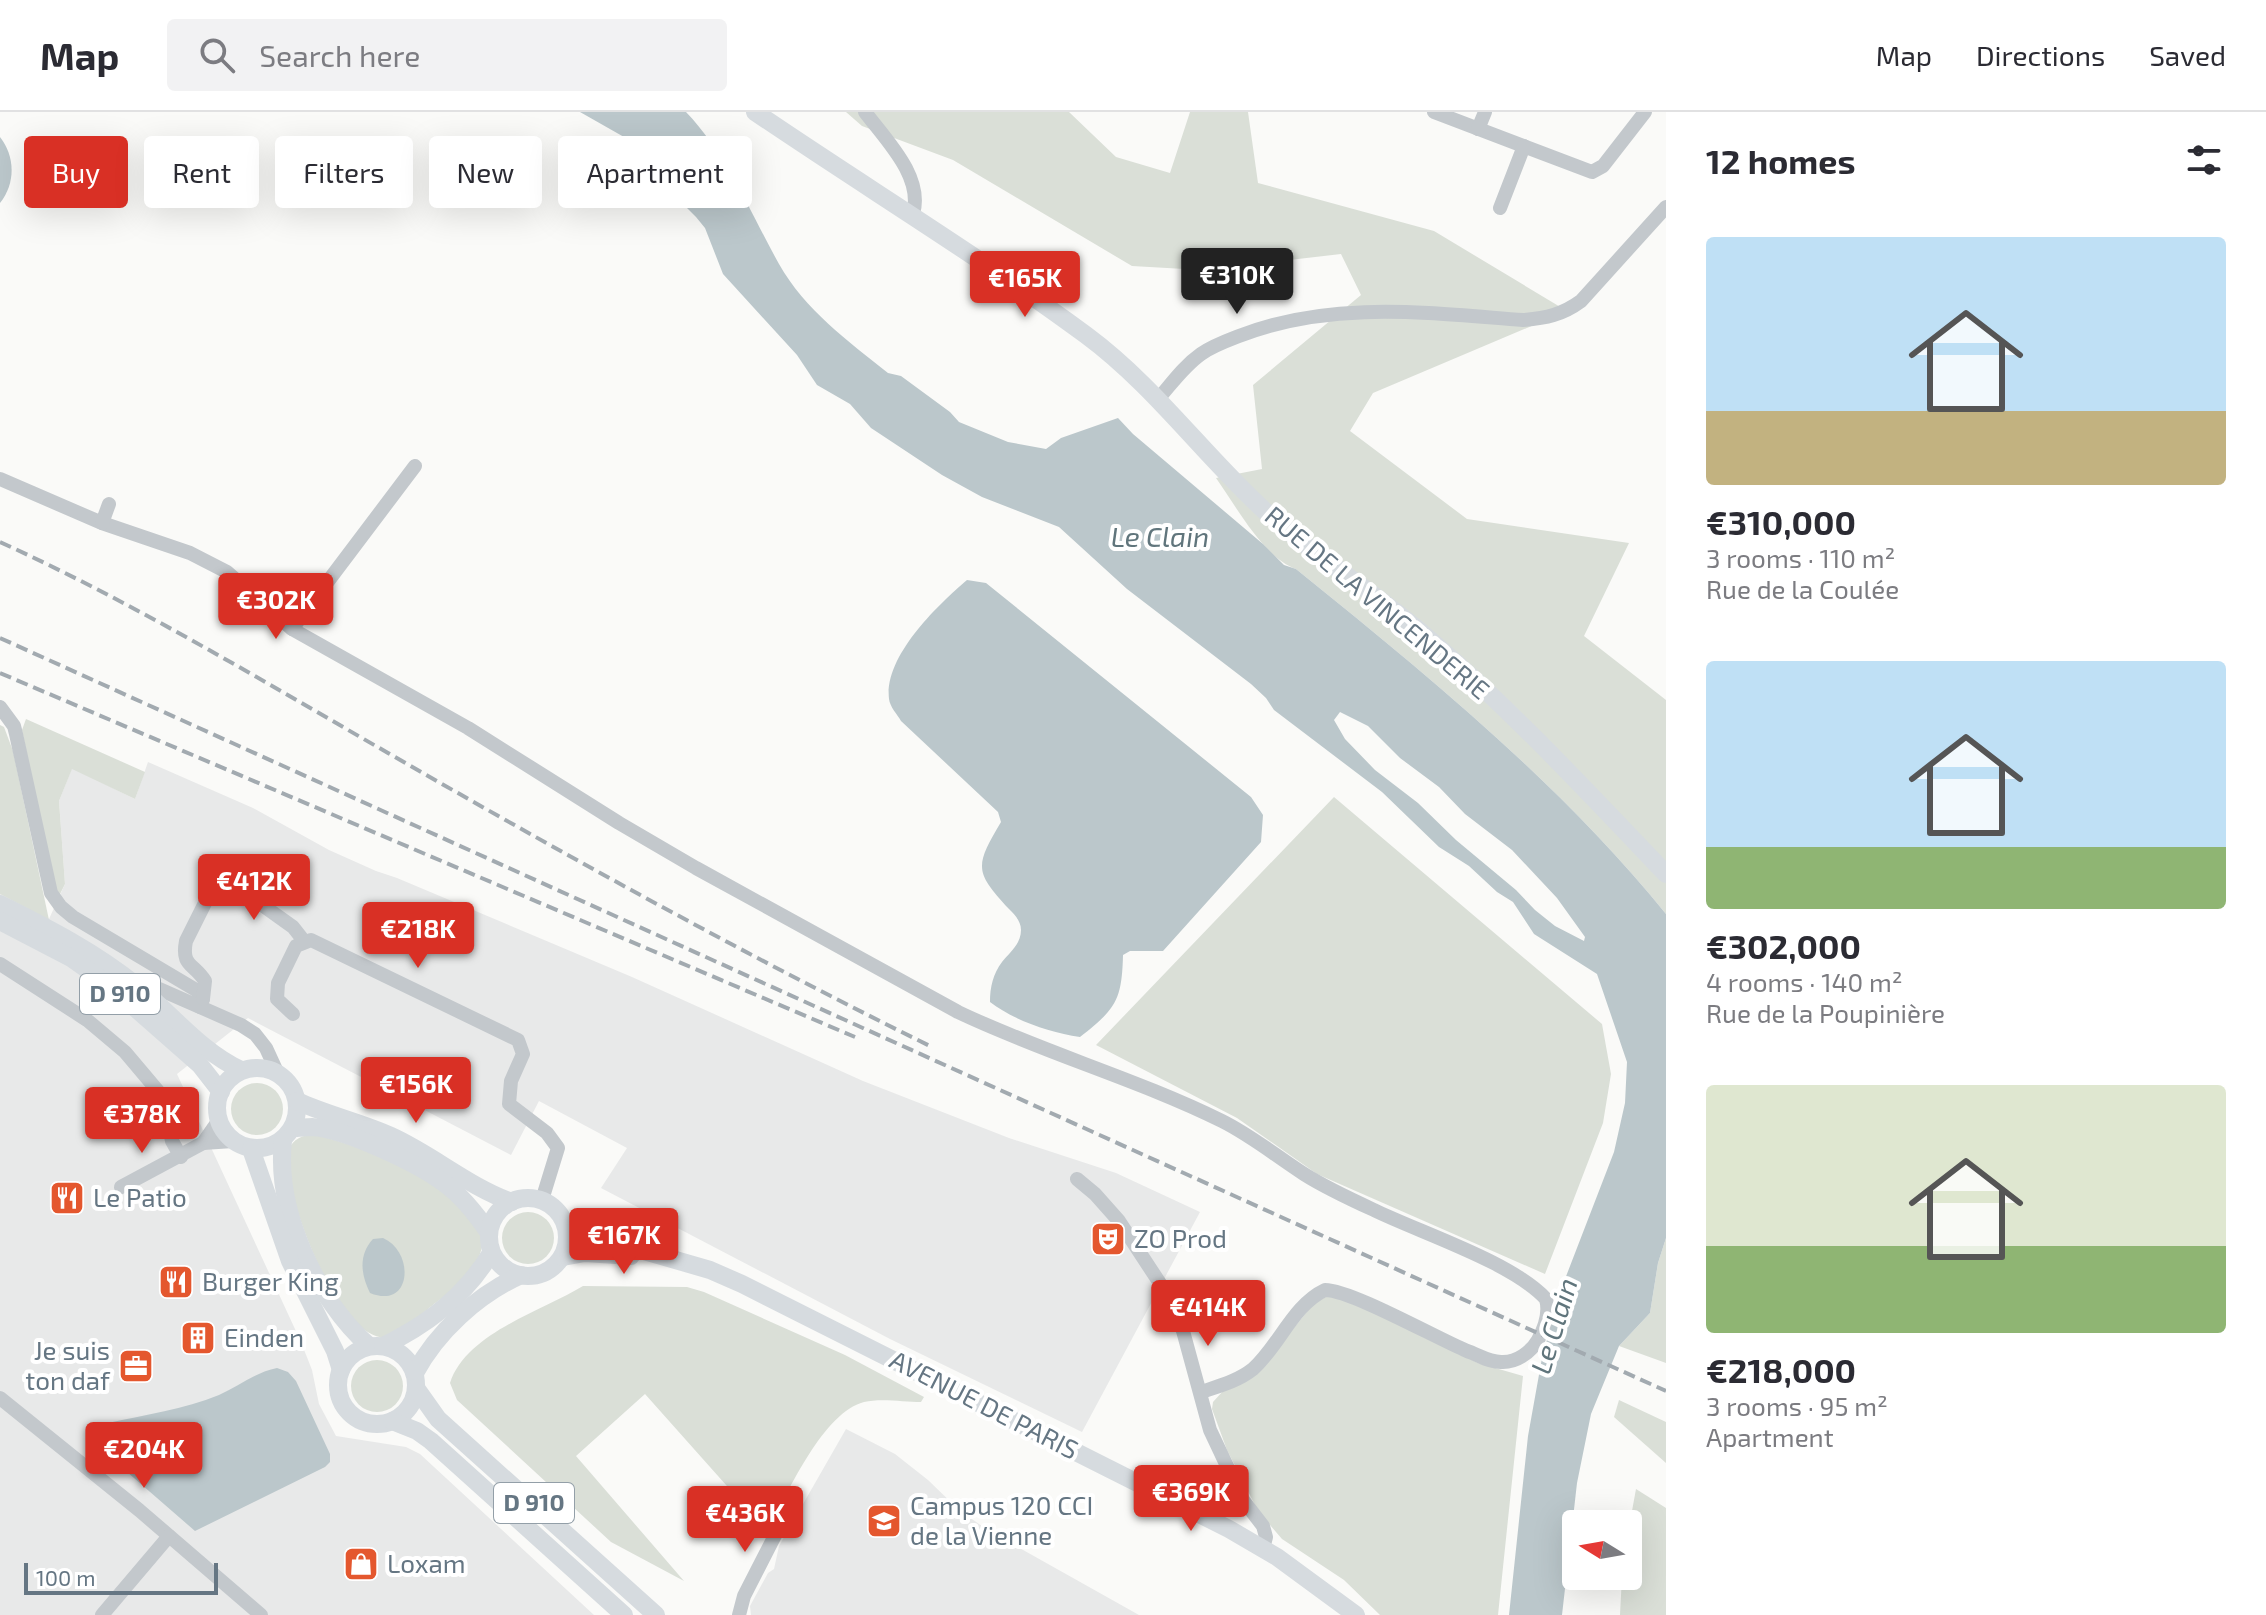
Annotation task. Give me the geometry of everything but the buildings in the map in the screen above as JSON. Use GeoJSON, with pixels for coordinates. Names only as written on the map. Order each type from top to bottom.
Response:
{"type":"FeatureCollection","features":[{"type":"Feature","properties":{"kind":"main road","name":"RUE DE LA VINCENDERIE"},"geometry":{"type":"LineString","coordinates":[[755,112],[913,214],[1088,337],[1159,398],[1269,515],[1371,591],[1464,670],[1553,756],[1666,874]]}},
{"type":"Feature","properties":{"kind":"main road","name":"D 910"},"geometry":{"type":"LineString","coordinates":[[0,904],[100,958],[138,987],[217,1057],[241,1070]]}},
{"type":"Feature","properties":{"kind":"main road","name":"D 910"},"geometry":{"type":"LineString","coordinates":[[0,921],[71,958],[109,985],[200,1065],[221,1092]]}},
{"type":"Feature","properties":{"kind":"main road"},"geometry":{"type":"LineString","coordinates":[[416,1381],[403,1355],[376,1346],[338,1313],[302,1246],[286,1200],[280,1166],[288,1134],[297,1115],[297,1101],[290,1085],[277,1072],[259,1067],[241,1070],[229,1079],[221,1092],[219,1120],[223,1131],[233,1141],[251,1149],[268,1149],[288,1134],[312,1127],[332,1131],[378,1148],[444,1183],[464,1201],[489,1233]]}},
{"type":"Feature","properties":{"kind":"main road"},"geometry":{"type":"LineString","coordinates":[[297,1101],[389,1135],[512,1202]]}},
{"type":"Feature","properties":{"kind":"main road"},"geometry":{"type":"LineString","coordinates":[[251,1149],[260,1168],[285,1250],[335,1351],[341,1370]]}},
{"type":"Feature","properties":{"kind":"main road"},"geometry":{"type":"LineString","coordinates":[[491,1253],[470,1282],[435,1316],[414,1331],[357,1351],[347,1359],[341,1370],[338,1393],[349,1413],[369,1424],[392,1421],[409,1408],[427,1351],[466,1311],[507,1281],[552,1269],[563,1257],[566,1225],[556,1210],[542,1200],[512,1202],[496,1214],[489,1233],[491,1253],[503,1267],[521,1275]]}},
{"type":"Feature","properties":{"kind":"main road","name":"AVENUE DE PARIS"},"geometry":{"type":"LineString","coordinates":[[566,1225],[742,1284],[1229,1529],[1263,1549],[1356,1615]]}},
{"type":"Feature","properties":{"kind":"main road","name":"AVENUE DE PARIS"},"geometry":{"type":"LineString","coordinates":[[563,1257],[611,1254],[685,1263]]}},
{"type":"Feature","properties":{"kind":"main road","name":"D 910"},"geometry":{"type":"LineString","coordinates":[[416,1381],[438,1419],[656,1615]]}},
{"type":"Feature","properties":{"kind":"main road","name":"D 910"},"geometry":{"type":"LineString","coordinates":[[392,1421],[417,1431],[431,1441],[624,1615]]}},
{"type":"Feature","properties":{"kind":"street"},"geometry":{"type":"LineString","coordinates":[[865,112],[907,171],[914,199],[913,214]]}},
{"type":"Feature","properties":{"kind":"street"},"geometry":{"type":"LineString","coordinates":[[1434,112],[1581,169],[1598,171],[1645,112]]}},
{"type":"Feature","properties":{"kind":"street"},"geometry":{"type":"LineString","coordinates":[[1478,129],[1485,112]]}},
{"type":"Feature","properties":{"kind":"street"},"geometry":{"type":"LineString","coordinates":[[1500,208],[1524,146]]}},
{"type":"Feature","properties":{"kind":"street"},"geometry":{"type":"LineString","coordinates":[[1159,398],[1192,360],[1214,346],[1278,323],[1354,311],[1523,320],[1549,318],[1581,301],[1666,207]]}},
{"type":"Feature","properties":{"kind":"street"},"geometry":{"type":"LineString","coordinates":[[292,629],[415,466]]}},
{"type":"Feature","properties":{"kind":"street"},"geometry":{"type":"LineString","coordinates":[[0,479],[102,523],[190,553],[227,572],[292,629],[468,728],[683,860],[958,1012],[999,1032],[1123,1078],[1221,1120],[1253,1138],[1316,1182],[1506,1269],[1546,1299],[1545,1325],[1535,1345],[1522,1356],[1504,1362],[1490,1360],[1440,1340],[1346,1294],[1325,1290],[1310,1300],[1252,1369],[1236,1380],[1201,1392]]}},
{"type":"Feature","properties":{"kind":"street"},"geometry":{"type":"LineString","coordinates":[[102,523],[109,504]]}},
{"type":"Feature","properties":{"kind":"street"},"geometry":{"type":"LineString","coordinates":[[0,707],[14,726],[51,893],[61,907],[97,932],[191,986],[202,1003]]}},
{"type":"Feature","properties":{"kind":"street"},"geometry":{"type":"LineString","coordinates":[[202,1003],[205,981],[187,963],[184,950],[215,883],[233,884],[293,927],[304,941]]}},
{"type":"Feature","properties":{"kind":"street"},"geometry":{"type":"LineString","coordinates":[[293,1014],[283,1007],[276,992],[296,946],[311,940],[518,1040],[523,1054],[511,1081],[509,1104],[547,1133],[558,1148],[542,1200]]}},
{"type":"Feature","properties":{"kind":"street"},"geometry":{"type":"LineString","coordinates":[[0,964],[87,1020],[125,1052],[163,1097],[172,1141],[181,1157]]}},
{"type":"Feature","properties":{"kind":"street"},"geometry":{"type":"LineString","coordinates":[[138,987],[159,989],[202,1003],[255,1034],[266,1048],[277,1072]]}},
{"type":"Feature","properties":{"kind":"street"},"geometry":{"type":"LineString","coordinates":[[121,1187],[203,1143],[219,1120]]}},
{"type":"Feature","properties":{"kind":"street"},"geometry":{"type":"LineString","coordinates":[[203,1143],[233,1141]]}},
{"type":"Feature","properties":{"kind":"street"},"geometry":{"type":"LineString","coordinates":[[1077,1179],[1119,1221],[1165,1291],[1183,1331],[1210,1430],[1243,1500],[1263,1526],[1266,1537],[1263,1549]]}},
{"type":"Feature","properties":{"kind":"street"},"geometry":{"type":"LineString","coordinates":[[0,1398],[261,1615]]}},
{"type":"Feature","properties":{"kind":"street"},"geometry":{"type":"LineString","coordinates":[[739,1615],[744,1596],[790,1506]]}},
{"type":"Feature","properties":{"kind":"street"},"geometry":{"type":"LineString","coordinates":[[102,1615],[169,1536]]}},
{"type":"Feature","properties":{"kind":"shaded area"},"geometry":{"type":"Polygon","coordinates":[[[846,112],[1069,112],[1116,157],[1170,173],[1190,112],[1248,112],[1258,183],[1434,231],[1567,311],[1373,393],[1350,431],[1467,519],[1629,543],[1584,636],[1666,700],[1666,914],[1582,820],[1490,732],[1345,609],[1296,569],[1272,554],[1251,530],[1216,478],[1262,469],[1253,385],[1361,295],[1341,254],[1202,270],[1132,266],[953,160],[862,126],[846,112]]]}},
{"type":"Feature","properties":{"kind":"shaded area"},"geometry":{"type":"Polygon","coordinates":[[[26,719],[145,772],[135,799],[72,769],[59,801],[65,884],[59,896],[53,883],[22,730],[26,719]]]}},
{"type":"Feature","properties":{"kind":"shaded area"},"geometry":{"type":"Polygon","coordinates":[[[0,725],[4,727],[13,751],[49,920],[0,894],[0,725]]]}},
{"type":"Feature","properties":{"kind":"shaded area"},"geometry":{"type":"Polygon","coordinates":[[[148,762],[253,808],[329,850],[376,871],[632,977],[863,1081],[1009,1138],[1116,1173],[1200,1212],[1082,1432],[890,1339],[601,1188],[627,1148],[539,1101],[511,1155],[248,1018],[177,1074],[301,1342],[312,1370],[319,1404],[336,1436],[406,1447],[420,1454],[594,1615],[0,1615],[0,894],[49,919],[65,884],[59,801],[72,768],[135,799],[148,762]]]}},
{"type":"Feature","properties":{"kind":"shaded area"},"geometry":{"type":"Polygon","coordinates":[[[1334,797],[1602,1024],[1611,1074],[1603,1123],[1545,1274],[1317,1174],[1237,1118],[1096,1045],[1334,797]]]}},
{"type":"Feature","properties":{"kind":"shaded area"},"geometry":{"type":"Polygon","coordinates":[[[257,1083],[275,1091],[283,1109],[275,1127],[257,1135],[239,1127],[231,1109],[239,1091],[257,1083]]]}},
{"type":"Feature","properties":{"kind":"shaded area"},"geometry":{"type":"Polygon","coordinates":[[[313,1134],[368,1151],[423,1177],[457,1202],[483,1238],[478,1259],[467,1276],[390,1337],[371,1334],[352,1318],[317,1262],[304,1229],[288,1169],[289,1150],[296,1140],[313,1134]]]}},
{"type":"Feature","properties":{"kind":"shaded area"},"geometry":{"type":"Polygon","coordinates":[[[528,1212],[546,1220],[554,1238],[546,1256],[528,1264],[510,1256],[502,1238],[510,1220],[528,1212]]]}},
{"type":"Feature","properties":{"kind":"shaded area"},"geometry":{"type":"Polygon","coordinates":[[[1666,1238],[1666,1363],[1619,1346],[1650,1313],[1658,1263],[1666,1238]]]}},
{"type":"Feature","properties":{"kind":"shaded area"},"geometry":{"type":"Polygon","coordinates":[[[583,1286],[687,1287],[704,1292],[845,1355],[924,1397],[921,1402],[864,1402],[849,1409],[820,1438],[807,1457],[767,1531],[645,1394],[576,1456],[684,1581],[611,1542],[457,1400],[450,1383],[472,1350],[488,1337],[583,1286]]]}},
{"type":"Feature","properties":{"kind":"shaded area"},"geometry":{"type":"Polygon","coordinates":[[[1326,1297],[1341,1297],[1478,1363],[1523,1376],[1498,1615],[1380,1615],[1344,1580],[1282,1539],[1258,1511],[1227,1450],[1212,1409],[1213,1402],[1223,1391],[1256,1374],[1315,1302],[1326,1297]]]}},
{"type":"Feature","properties":{"kind":"shaded area"},"geometry":{"type":"Polygon","coordinates":[[[377,1360],[395,1368],[403,1386],[395,1404],[377,1412],[359,1404],[351,1386],[359,1368],[377,1360]]]}},
{"type":"Feature","properties":{"kind":"shaded area"},"geometry":{"type":"Polygon","coordinates":[[[1619,1400],[1666,1422],[1666,1463],[1614,1417],[1619,1400]]]}},
{"type":"Feature","properties":{"kind":"shaded area","name":"Campus 120 CCI de la Vienne"},"geometry":{"type":"Polygon","coordinates":[[[846,1429],[895,1454],[959,1510],[989,1531],[1139,1615],[751,1615],[750,1606],[768,1573],[774,1569],[779,1546],[846,1429]]]}},
{"type":"Feature","properties":{"kind":"shaded area"},"geometry":{"type":"Polygon","coordinates":[[[1636,1489],[1666,1508],[1666,1615],[1620,1615],[1621,1590],[1642,1590],[1642,1510],[1632,1510],[1636,1489]]]}},
{"type":"Feature","properties":{"kind":"water","name":"Le Clain"},"geometry":{"type":"Polygon","coordinates":[[[580,112],[686,112],[706,136],[622,136],[580,112]]]}},
{"type":"Feature","properties":{"kind":"water"},"geometry":{"type":"Polygon","coordinates":[[[0,137],[9,153],[12,170],[9,187],[0,203],[0,137]]]}},
{"type":"Feature","properties":{"kind":"water","name":"Le Clain"},"geometry":{"type":"Polygon","coordinates":[[[687,208],[749,208],[779,264],[814,310],[888,373],[901,376],[959,422],[1008,442],[1046,449],[1061,438],[1118,418],[1284,565],[1296,569],[1490,732],[1582,820],[1666,914],[1666,1238],[1658,1263],[1650,1313],[1619,1346],[1591,1414],[1574,1510],[1562,1510],[1562,1590],[1565,1590],[1562,1615],[1509,1615],[1528,1436],[1542,1358],[1560,1292],[1614,1152],[1625,1103],[1627,1062],[1597,974],[1534,934],[1513,902],[1469,866],[1439,847],[1382,792],[1274,710],[1251,684],[1127,589],[1059,527],[982,497],[942,475],[871,428],[850,404],[817,385],[797,355],[723,274],[705,228],[687,208]],[[1340,712],[1334,720],[1345,739],[1375,770],[1418,803],[1535,910],[1555,926],[1584,941],[1585,937],[1557,898],[1512,850],[1400,758],[1368,726],[1340,712]]]}},
{"type":"Feature","properties":{"kind":"water"},"geometry":{"type":"Polygon","coordinates":[[[967,580],[986,583],[1251,797],[1263,815],[1261,842],[1163,951],[1130,951],[1123,955],[1121,983],[1115,1002],[1102,1019],[1080,1037],[1033,1025],[990,1002],[994,976],[1021,935],[1017,918],[990,886],[982,868],[986,849],[1001,822],[998,812],[901,721],[889,699],[895,666],[904,649],[928,617],[967,580]]]}},
{"type":"Feature","properties":{"kind":"water"},"geometry":{"type":"Polygon","coordinates":[[[383,1238],[393,1245],[404,1266],[401,1287],[394,1294],[384,1296],[370,1293],[362,1265],[368,1245],[373,1239],[383,1238]]]}},
{"type":"Feature","properties":{"kind":"water"},"geometry":{"type":"Polygon","coordinates":[[[277,1368],[288,1372],[296,1381],[330,1454],[330,1462],[195,1531],[96,1445],[98,1431],[108,1423],[206,1400],[277,1368]]]}},
{"type":"Feature","properties":{"kind":"railway"},"geometry":{"type":"LineString","coordinates":[[0,542],[99,590],[197,643],[658,904],[932,1047]]}},
{"type":"Feature","properties":{"kind":"railway"},"geometry":{"type":"LineString","coordinates":[[0,638],[1666,1391]]}},
{"type":"Feature","properties":{"kind":"railway"},"geometry":{"type":"LineString","coordinates":[[0,673],[855,1037]]}},
{"type":"Feature","properties":{"kind":"place","name":"Le Patio"},"geometry":{"type":"Point","coordinates":[67,1198]}},
{"type":"Feature","properties":{"kind":"place","name":"ZO Prod"},"geometry":{"type":"Point","coordinates":[1108,1239]}},
{"type":"Feature","properties":{"kind":"place","name":"Burger King"},"geometry":{"type":"Point","coordinates":[176,1282]}},
{"type":"Feature","properties":{"kind":"place","name":"Einden"},"geometry":{"type":"Point","coordinates":[198,1338]}},
{"type":"Feature","properties":{"kind":"place","name":"Je suis ton daf"},"geometry":{"type":"Point","coordinates":[136,1366]}},
{"type":"Feature","properties":{"kind":"place","name":"Campus 120 CCI de la Vienne"},"geometry":{"type":"Point","coordinates":[884,1521]}},
{"type":"Feature","properties":{"kind":"place","name":"Loxam"},"geometry":{"type":"Point","coordinates":[361,1564]}}]}
